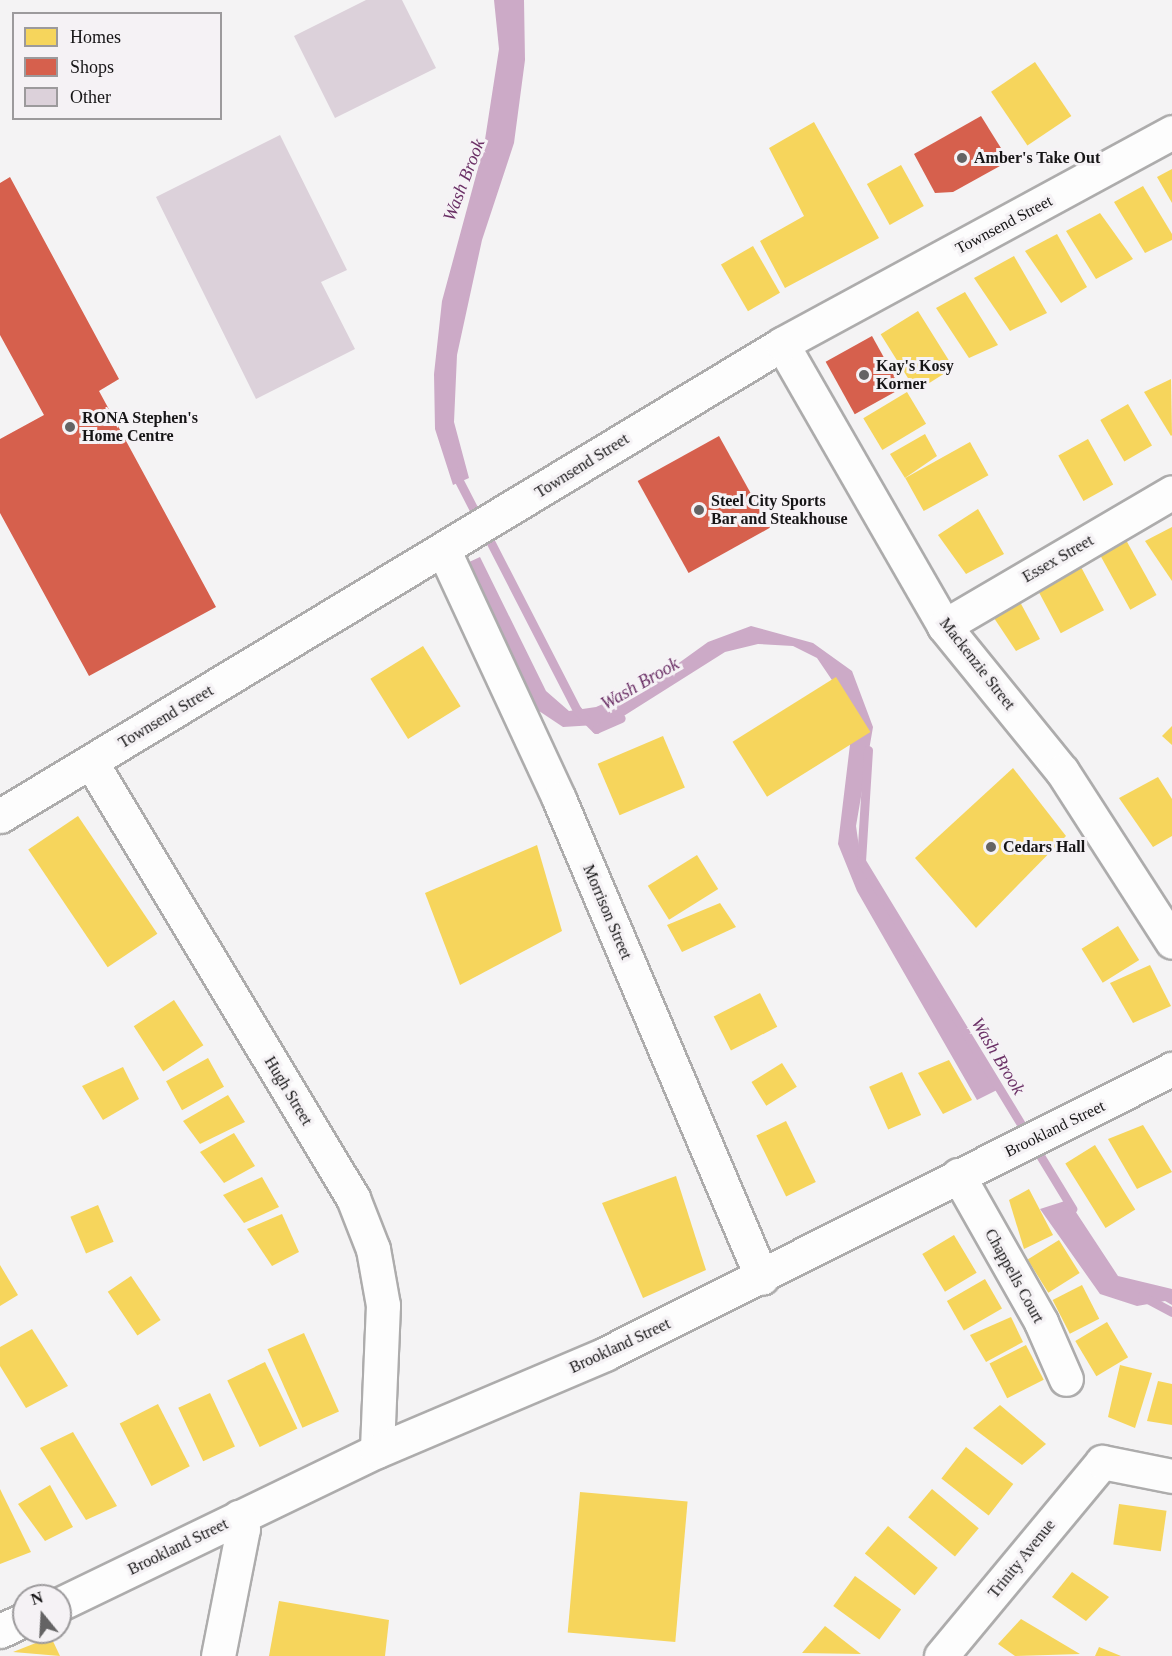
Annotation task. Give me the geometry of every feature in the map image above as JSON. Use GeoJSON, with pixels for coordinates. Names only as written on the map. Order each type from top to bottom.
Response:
{"type":"FeatureCollection","features":[{"type":"Feature","properties":{"kind":"street","name":"Townsend Street"},"geometry":{"type":"LineString","coordinates":[[0,816],[456,544],[782,344],[1172,132]]}},
{"type":"Feature","properties":{"kind":"street","name":"Mackenzie Street"},"geometry":{"type":"LineString","coordinates":[[782,344],[944,626],[1062,771],[1167,918]]}},
{"type":"Feature","properties":{"kind":"street","name":"Essex Street"},"geometry":{"type":"LineString","coordinates":[[944,626],[1172,492]]}},
{"type":"Feature","properties":{"kind":"street","name":"Morrison Street"},"geometry":{"type":"LineString","coordinates":[[456,544],[559,800],[762,1278]]}},
{"type":"Feature","properties":{"kind":"street","name":"Hugh Street"},"geometry":{"type":"LineString","coordinates":[[91,762],[353,1198],[373,1250],[383,1305],[377,1452]]}},
{"type":"Feature","properties":{"kind":"street","name":"Brookland Street"},"geometry":{"type":"LineString","coordinates":[[72,1598],[377,1452],[605,1354],[762,1278],[958,1175],[1172,1070]]}},
{"type":"Feature","properties":{"kind":"street","name":"Chappells Court"},"geometry":{"type":"LineString","coordinates":[[958,1175],[1041,1322],[1065,1379]]}},
{"type":"Feature","properties":{"kind":"street","name":"Trinity Avenue"},"geometry":{"type":"LineString","coordinates":[[941,1656],[1102,1462],[1172,1476]]}},
{"type":"Feature","properties":{"kind":"street"},"geometry":{"type":"LineString","coordinates":[[218,1656],[243,1529],[239,1517]]}},
{"type":"Feature","properties":{"kind":"shaded area"},"geometry":{"type":"Polygon","coordinates":[[[494,0],[524,0],[525,60],[514,143],[482,240],[457,355],[454,422],[469,478],[453,485],[435,429],[434,374],[442,301],[484,146],[499,49],[494,0]]]}},
{"type":"Feature","properties":{"kind":"shaded area"},"geometry":{"type":"Polygon","coordinates":[[[480,557],[546,691],[569,711],[596,707],[651,683],[708,642],[751,626],[813,643],[852,671],[873,727],[856,826],[861,861],[997,1090],[977,1100],[857,891],[838,844],[852,728],[838,689],[817,658],[793,646],[758,644],[725,652],[611,724],[563,727],[536,709],[467,563],[480,557]]]}},
{"type":"Feature","properties":{"kind":"shaded area"},"geometry":{"type":"Polygon","coordinates":[[[1068,1200],[1118,1276],[1172,1289],[1172,1305],[1165,1301],[1137,1306],[1100,1294],[1040,1209],[1068,1200]]]}},
{"type":"Feature","properties":{"kind":"building: Homes"},"geometry":{"type":"Polygon","coordinates":[[[1035,62],[1071,116],[1027,146],[991,92],[1035,62]]]}},
{"type":"Feature","properties":{"kind":"building: Homes"},"geometry":{"type":"Polygon","coordinates":[[[814,122],[879,238],[785,288],[760,241],[804,216],[769,148],[814,122]]]}},
{"type":"Feature","properties":{"kind":"building: Homes"},"geometry":{"type":"Polygon","coordinates":[[[901,165],[924,206],[890,225],[867,184],[901,165]]]}},
{"type":"Feature","properties":{"kind":"building: Homes"},"geometry":{"type":"Polygon","coordinates":[[[1172,169],[1172,203],[1157,177],[1172,169]]]}},
{"type":"Feature","properties":{"kind":"building: Homes"},"geometry":{"type":"Polygon","coordinates":[[[1143,186],[1172,234],[1172,240],[1145,253],[1114,202],[1143,186]]]}},
{"type":"Feature","properties":{"kind":"building: Homes"},"geometry":{"type":"Polygon","coordinates":[[[1100,213],[1133,259],[1096,279],[1066,231],[1100,213]]]}},
{"type":"Feature","properties":{"kind":"building: Homes"},"geometry":{"type":"Polygon","coordinates":[[[1057,234],[1087,287],[1061,303],[1025,251],[1057,234]]]}},
{"type":"Feature","properties":{"kind":"building: Homes"},"geometry":{"type":"Polygon","coordinates":[[[753,246],[780,293],[748,311],[721,264],[753,246]]]}},
{"type":"Feature","properties":{"kind":"building: Homes"},"geometry":{"type":"Polygon","coordinates":[[[1014,256],[1047,313],[1010,331],[974,278],[1014,256]]]}},
{"type":"Feature","properties":{"kind":"building: Homes"},"geometry":{"type":"Polygon","coordinates":[[[965,292],[998,345],[969,358],[936,308],[965,292]]]}},
{"type":"Feature","properties":{"kind":"building: Homes"},"geometry":{"type":"Polygon","coordinates":[[[918,311],[954,368],[916,391],[881,334],[918,311]]]}},
{"type":"Feature","properties":{"kind":"building: Homes"},"geometry":{"type":"Polygon","coordinates":[[[1171,379],[1172,435],[1171,436],[1144,392],[1171,379]]]}},
{"type":"Feature","properties":{"kind":"building: Homes"},"geometry":{"type":"Polygon","coordinates":[[[907,392],[926,424],[882,450],[863,418],[907,392]]]}},
{"type":"Feature","properties":{"kind":"building: Homes"},"geometry":{"type":"Polygon","coordinates":[[[1128,404],[1152,446],[1124,462],[1100,420],[1128,404]]]}},
{"type":"Feature","properties":{"kind":"building: Homes"},"geometry":{"type":"Polygon","coordinates":[[[925,434],[937,456],[905,478],[890,454],[925,434]]]}},
{"type":"Feature","properties":{"kind":"building: Homes"},"geometry":{"type":"Polygon","coordinates":[[[1088,439],[1113,484],[1083,501],[1058,455],[1088,439]]]}},
{"type":"Feature","properties":{"kind":"building: Homes"},"geometry":{"type":"Polygon","coordinates":[[[970,442],[988,475],[924,511],[905,478],[970,442]]]}},
{"type":"Feature","properties":{"kind":"building: Homes"},"geometry":{"type":"Polygon","coordinates":[[[978,509],[1004,554],[966,574],[938,535],[978,509]]]}},
{"type":"Feature","properties":{"kind":"building: Homes"},"geometry":{"type":"Polygon","coordinates":[[[1172,527],[1172,581],[1145,541],[1172,527]]]}},
{"type":"Feature","properties":{"kind":"building: Homes"},"geometry":{"type":"Polygon","coordinates":[[[1126,540],[1157,595],[1130,610],[1100,555],[1126,540]]]}},
{"type":"Feature","properties":{"kind":"building: Homes"},"geometry":{"type":"Polygon","coordinates":[[[1081,567],[1104,610],[1061,633],[1038,590],[1081,567]]]}},
{"type":"Feature","properties":{"kind":"building: Homes"},"geometry":{"type":"Polygon","coordinates":[[[1020,602],[1040,639],[1016,651],[994,618],[1020,602]]]}},
{"type":"Feature","properties":{"kind":"building: Homes"},"geometry":{"type":"Polygon","coordinates":[[[423,646],[461,706],[408,739],[370,679],[423,646]]]}},
{"type":"Feature","properties":{"kind":"building: Homes"},"geometry":{"type":"Polygon","coordinates":[[[836,677],[870,732],[767,797],[733,742],[836,677]]]}},
{"type":"Feature","properties":{"kind":"building: Homes"},"geometry":{"type":"Polygon","coordinates":[[[1172,726],[1172,745],[1162,736],[1172,726]]]}},
{"type":"Feature","properties":{"kind":"building: Homes"},"geometry":{"type":"Polygon","coordinates":[[[663,736],[685,788],[620,815],[598,764],[663,736]]]}},
{"type":"Feature","properties":{"kind":"building: Homes","name":"Cedars Hall"},"geometry":{"type":"Polygon","coordinates":[[[1013,768],[1066,836],[976,928],[915,858],[1013,768]]]}},
{"type":"Feature","properties":{"kind":"building: Homes"},"geometry":{"type":"Polygon","coordinates":[[[1158,777],[1172,799],[1172,836],[1153,847],[1119,798],[1158,777]]]}},
{"type":"Feature","properties":{"kind":"building: Homes"},"geometry":{"type":"Polygon","coordinates":[[[78,816],[157,934],[108,967],[28,850],[78,816]]]}},
{"type":"Feature","properties":{"kind":"building: Homes"},"geometry":{"type":"Polygon","coordinates":[[[537,845],[562,931],[460,985],[425,893],[537,845]]]}},
{"type":"Feature","properties":{"kind":"building: Homes"},"geometry":{"type":"Polygon","coordinates":[[[697,855],[718,889],[669,920],[648,886],[697,855]]]}},
{"type":"Feature","properties":{"kind":"building: Homes"},"geometry":{"type":"Polygon","coordinates":[[[720,903],[736,927],[682,952],[667,925],[720,903]]]}},
{"type":"Feature","properties":{"kind":"building: Homes"},"geometry":{"type":"Polygon","coordinates":[[[1118,926],[1139,960],[1103,983],[1082,949],[1118,926]]]}},
{"type":"Feature","properties":{"kind":"building: Homes"},"geometry":{"type":"Polygon","coordinates":[[[1150,965],[1171,1006],[1133,1023],[1110,983],[1150,965]]]}},
{"type":"Feature","properties":{"kind":"building: Homes"},"geometry":{"type":"Polygon","coordinates":[[[760,993],[777,1027],[731,1050],[714,1017],[760,993]]]}},
{"type":"Feature","properties":{"kind":"building: Homes"},"geometry":{"type":"Polygon","coordinates":[[[174,1000],[203,1045],[163,1071],[134,1026],[174,1000]]]}},
{"type":"Feature","properties":{"kind":"building: Homes"},"geometry":{"type":"Polygon","coordinates":[[[208,1058],[224,1087],[182,1110],[166,1081],[208,1058]]]}},
{"type":"Feature","properties":{"kind":"building: Homes"},"geometry":{"type":"Polygon","coordinates":[[[949,1060],[972,1100],[943,1114],[918,1073],[949,1060]]]}},
{"type":"Feature","properties":{"kind":"building: Homes"},"geometry":{"type":"Polygon","coordinates":[[[782,1063],[797,1087],[766,1106],[751,1082],[782,1063]]]}},
{"type":"Feature","properties":{"kind":"building: Homes"},"geometry":{"type":"Polygon","coordinates":[[[123,1067],[139,1099],[103,1120],[82,1086],[123,1067]]]}},
{"type":"Feature","properties":{"kind":"building: Homes"},"geometry":{"type":"Polygon","coordinates":[[[902,1072],[921,1115],[888,1130],[869,1087],[902,1072]]]}},
{"type":"Feature","properties":{"kind":"building: Homes"},"geometry":{"type":"Polygon","coordinates":[[[228,1095],[245,1122],[200,1144],[183,1121],[228,1095]]]}},
{"type":"Feature","properties":{"kind":"building: Homes"},"geometry":{"type":"Polygon","coordinates":[[[786,1121],[816,1182],[786,1197],[756,1135],[786,1121]]]}},
{"type":"Feature","properties":{"kind":"building: Homes"},"geometry":{"type":"Polygon","coordinates":[[[1143,1125],[1172,1172],[1137,1189],[1108,1139],[1143,1125]]]}},
{"type":"Feature","properties":{"kind":"building: Homes"},"geometry":{"type":"Polygon","coordinates":[[[234,1133],[255,1166],[224,1183],[200,1152],[234,1133]]]}},
{"type":"Feature","properties":{"kind":"building: Homes"},"geometry":{"type":"Polygon","coordinates":[[[1095,1145],[1135,1209],[1106,1228],[1065,1164],[1095,1145]]]}},
{"type":"Feature","properties":{"kind":"building: Homes"},"geometry":{"type":"Polygon","coordinates":[[[676,1176],[706,1270],[643,1298],[602,1203],[676,1176]]]}},
{"type":"Feature","properties":{"kind":"building: Homes"},"geometry":{"type":"Polygon","coordinates":[[[262,1177],[279,1207],[244,1223],[223,1195],[262,1177]]]}},
{"type":"Feature","properties":{"kind":"building: Homes"},"geometry":{"type":"Polygon","coordinates":[[[1029,1189],[1053,1235],[1024,1249],[1009,1200],[1029,1189]]]}},
{"type":"Feature","properties":{"kind":"building: Homes"},"geometry":{"type":"Polygon","coordinates":[[[98,1205],[114,1242],[86,1254],[70,1217],[98,1205]]]}},
{"type":"Feature","properties":{"kind":"building: Homes"},"geometry":{"type":"Polygon","coordinates":[[[282,1214],[299,1252],[272,1266],[247,1229],[282,1214]]]}},
{"type":"Feature","properties":{"kind":"building: Homes"},"geometry":{"type":"Polygon","coordinates":[[[954,1235],[977,1273],[945,1292],[922,1254],[954,1235]]]}},
{"type":"Feature","properties":{"kind":"building: Homes"},"geometry":{"type":"Polygon","coordinates":[[[1059,1240],[1080,1273],[1048,1293],[1028,1260],[1059,1240]]]}},
{"type":"Feature","properties":{"kind":"building: Homes"},"geometry":{"type":"Polygon","coordinates":[[[0,1265],[18,1295],[0,1306],[0,1265]]]}},
{"type":"Feature","properties":{"kind":"building: Homes"},"geometry":{"type":"Polygon","coordinates":[[[131,1276],[161,1320],[137,1336],[108,1292],[131,1276]]]}},
{"type":"Feature","properties":{"kind":"building: Homes"},"geometry":{"type":"Polygon","coordinates":[[[985,1279],[1002,1308],[964,1330],[947,1301],[985,1279]]]}},
{"type":"Feature","properties":{"kind":"building: Homes"},"geometry":{"type":"Polygon","coordinates":[[[1082,1285],[1099,1319],[1070,1334],[1053,1300],[1082,1285]]]}},
{"type":"Feature","properties":{"kind":"building: Homes"},"geometry":{"type":"Polygon","coordinates":[[[1011,1317],[1023,1342],[986,1362],[970,1335],[1011,1317]]]}},
{"type":"Feature","properties":{"kind":"building: Homes"},"geometry":{"type":"Polygon","coordinates":[[[1107,1322],[1128,1357],[1096,1376],[1075,1341],[1107,1322]]]}},
{"type":"Feature","properties":{"kind":"building: Homes"},"geometry":{"type":"Polygon","coordinates":[[[32,1329],[68,1386],[26,1408],[0,1366],[0,1347],[32,1329]]]}},
{"type":"Feature","properties":{"kind":"building: Homes"},"geometry":{"type":"Polygon","coordinates":[[[304,1333],[339,1412],[302,1428],[267,1349],[304,1333]]]}},
{"type":"Feature","properties":{"kind":"building: Homes"},"geometry":{"type":"Polygon","coordinates":[[[1026,1345],[1044,1380],[1007,1398],[989,1364],[1026,1345]]]}},
{"type":"Feature","properties":{"kind":"building: Homes"},"geometry":{"type":"Polygon","coordinates":[[[265,1362],[297,1429],[260,1447],[227,1380],[265,1362]]]}},
{"type":"Feature","properties":{"kind":"building: Homes"},"geometry":{"type":"Polygon","coordinates":[[[1120,1365],[1152,1373],[1135,1428],[1108,1417],[1120,1365]]]}},
{"type":"Feature","properties":{"kind":"building: Homes"},"geometry":{"type":"Polygon","coordinates":[[[1158,1381],[1172,1384],[1172,1425],[1147,1421],[1158,1381]]]}},
{"type":"Feature","properties":{"kind":"building: Homes"},"geometry":{"type":"Polygon","coordinates":[[[210,1393],[235,1446],[203,1461],[178,1408],[210,1393]]]}},
{"type":"Feature","properties":{"kind":"building: Homes"},"geometry":{"type":"Polygon","coordinates":[[[158,1404],[190,1466],[151,1486],[120,1424],[158,1404]]]}},
{"type":"Feature","properties":{"kind":"building: Homes"},"geometry":{"type":"Polygon","coordinates":[[[1000,1405],[1046,1444],[1022,1465],[973,1428],[1000,1405]]]}},
{"type":"Feature","properties":{"kind":"building: Homes"},"geometry":{"type":"Polygon","coordinates":[[[73,1432],[117,1506],[86,1520],[40,1448],[73,1432]]]}},
{"type":"Feature","properties":{"kind":"building: Homes"},"geometry":{"type":"Polygon","coordinates":[[[966,1447],[1013,1484],[989,1515],[941,1479],[966,1447]]]}},
{"type":"Feature","properties":{"kind":"building: Homes"},"geometry":{"type":"Polygon","coordinates":[[[50,1485],[73,1527],[45,1541],[18,1504],[50,1485]]]}},
{"type":"Feature","properties":{"kind":"building: Homes"},"geometry":{"type":"Polygon","coordinates":[[[0,1489],[31,1552],[0,1564],[0,1489]]]}},
{"type":"Feature","properties":{"kind":"building: Homes"},"geometry":{"type":"Polygon","coordinates":[[[932,1489],[979,1528],[955,1557],[908,1517],[932,1489]]]}},
{"type":"Feature","properties":{"kind":"building: Homes"},"geometry":{"type":"Polygon","coordinates":[[[580,1492],[688,1501],[675,1642],[568,1632],[580,1492]]]}},
{"type":"Feature","properties":{"kind":"building: Homes"},"geometry":{"type":"Polygon","coordinates":[[[1119,1504],[1167,1511],[1161,1551],[1113,1545],[1119,1504]]]}},
{"type":"Feature","properties":{"kind":"building: Homes"},"geometry":{"type":"Polygon","coordinates":[[[888,1526],[938,1568],[915,1595],[865,1554],[888,1526]]]}},
{"type":"Feature","properties":{"kind":"building: Homes"},"geometry":{"type":"Polygon","coordinates":[[[1072,1572],[1109,1597],[1086,1621],[1052,1597],[1072,1572]]]}},
{"type":"Feature","properties":{"kind":"building: Homes"},"geometry":{"type":"Polygon","coordinates":[[[855,1576],[901,1610],[879,1639],[833,1606],[855,1576]]]}},
{"type":"Feature","properties":{"kind":"building: Homes"},"geometry":{"type":"Polygon","coordinates":[[[279,1601],[389,1620],[385,1656],[269,1656],[279,1601]]]}},
{"type":"Feature","properties":{"kind":"building: Homes"},"geometry":{"type":"Polygon","coordinates":[[[1021,1619],[1080,1654],[1015,1656],[998,1644],[1021,1619]]]}},
{"type":"Feature","properties":{"kind":"building: Homes"},"geometry":{"type":"Polygon","coordinates":[[[825,1626],[861,1654],[802,1653],[825,1626]]]}},
{"type":"Feature","properties":{"kind":"building: Homes"},"geometry":{"type":"Polygon","coordinates":[[[33,1644],[54,1644],[60,1656],[13,1652],[33,1644]]]}},
{"type":"Feature","properties":{"kind":"building: Homes"},"geometry":{"type":"Polygon","coordinates":[[[1099,1647],[1121,1656],[1095,1656],[1099,1647]]]}},
{"type":"Feature","properties":{"kind":"building: Shops"},"geometry":{"type":"Polygon","coordinates":[[[981,116],[1009,161],[953,192],[935,193],[914,154],[981,116]]]}},
{"type":"Feature","properties":{"kind":"building: Shops","name":"RONA Stephen's Home Centre"},"geometry":{"type":"Polygon","coordinates":[[[10,177],[119,379],[99,391],[216,607],[89,676],[0,513],[0,439],[44,415],[0,335],[0,183],[10,177]]]}},
{"type":"Feature","properties":{"kind":"building: Shops","name":"Kay's Kosy Korner"},"geometry":{"type":"Polygon","coordinates":[[[872,336],[901,388],[855,414],[826,362],[872,336]]]}},
{"type":"Feature","properties":{"kind":"building: Shops"},"geometry":{"type":"Polygon","coordinates":[[[719,436],[770,528],[689,573],[638,481],[719,436]]]}},
{"type":"Feature","properties":{"kind":"building: Other"},"geometry":{"type":"Polygon","coordinates":[[[366,0],[402,0],[436,68],[335,118],[294,36],[366,0]]]}},
{"type":"Feature","properties":{"kind":"building: Other"},"geometry":{"type":"Polygon","coordinates":[[[280,135],[347,270],[321,282],[355,349],[256,399],[156,197],[280,135]]]}},
{"type":"Feature","properties":{"kind":"waterway","name":"Wash Brook"},"geometry":{"type":"LineString","coordinates":[[454,471],[577,710],[596,729],[621,718]]}},
{"type":"Feature","properties":{"kind":"waterway","name":"Wash Brook"},"geometry":{"type":"LineString","coordinates":[[868,750],[861,861],[1073,1209]]}},
{"type":"Feature","properties":{"kind":"waterway","name":"Wash Brook"},"geometry":{"type":"LineString","coordinates":[[1142,1296],[1172,1312]]}},
{"type":"Feature","properties":{"kind":"place","name":"Amber's Take Out"},"geometry":{"type":"Point","coordinates":[962,158]}},
{"type":"Feature","properties":{"kind":"place","name":"Kay's Kosy Korner"},"geometry":{"type":"Point","coordinates":[864,375]}},
{"type":"Feature","properties":{"kind":"place","name":"RONA Stephen's Home Centre"},"geometry":{"type":"Point","coordinates":[70,427]}},
{"type":"Feature","properties":{"kind":"place","name":"Steel City Sports Bar and Steakhouse"},"geometry":{"type":"Point","coordinates":[699,510]}},
{"type":"Feature","properties":{"kind":"place","name":"Cedars Hall"},"geometry":{"type":"Point","coordinates":[991,847]}}]}
